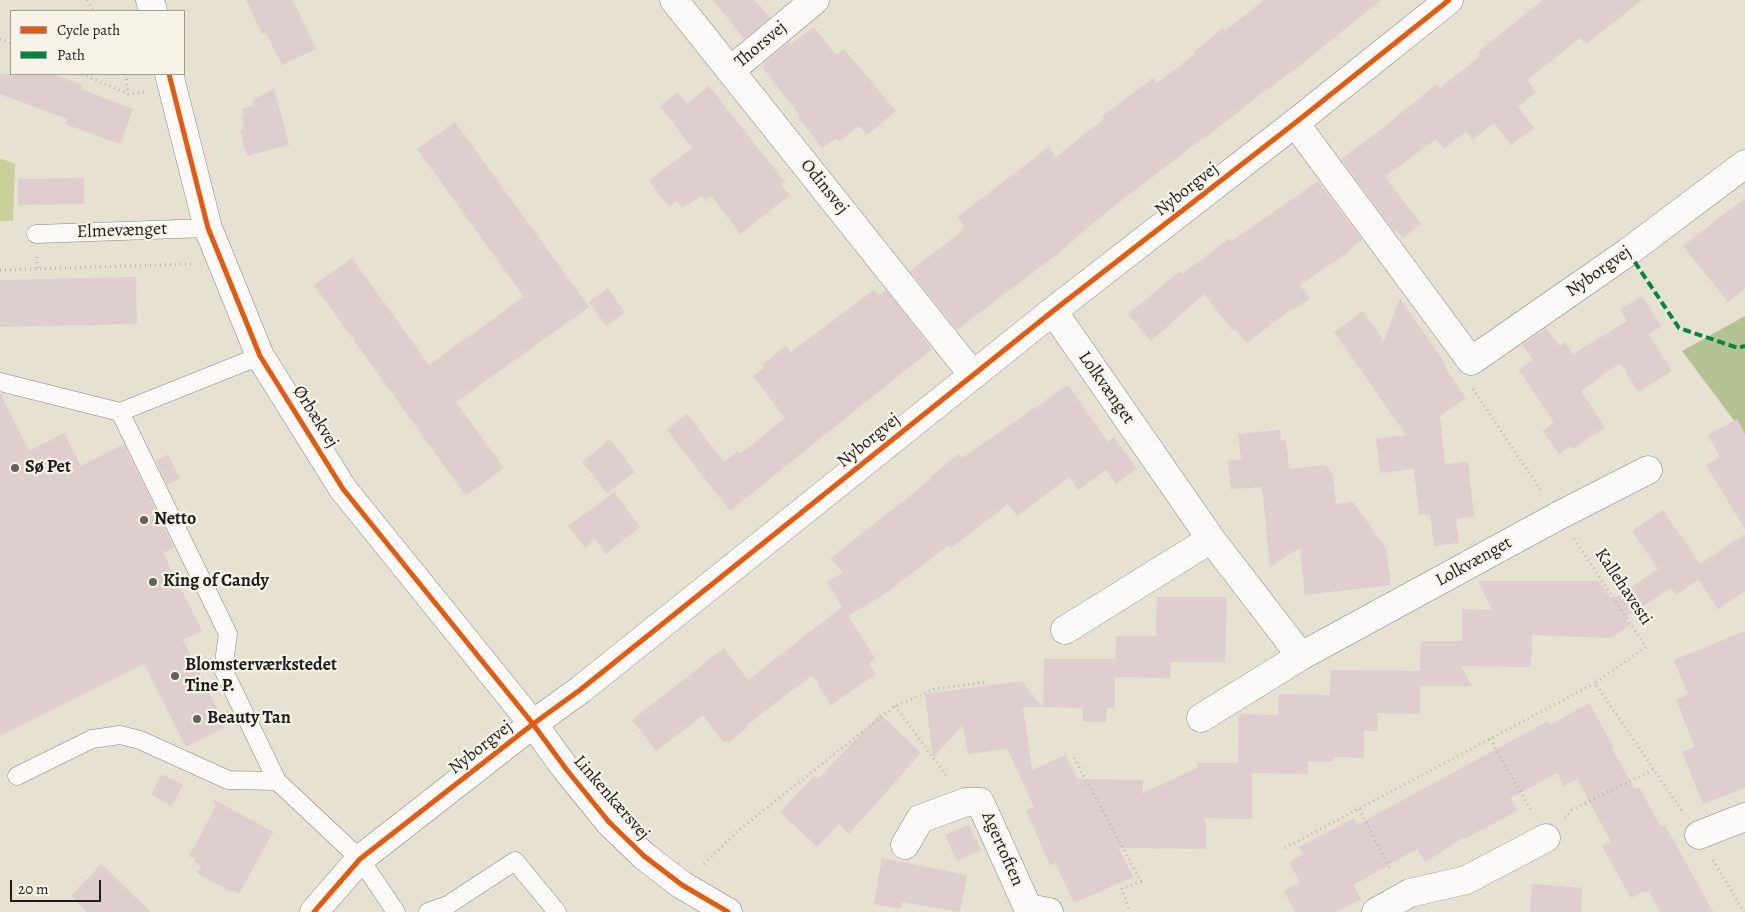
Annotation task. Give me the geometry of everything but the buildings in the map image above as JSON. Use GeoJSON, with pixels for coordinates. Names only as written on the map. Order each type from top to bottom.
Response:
{"type":"FeatureCollection","features":[{"type":"Feature","properties":{"kind":"street","name":"Odinsvej"},"geometry":{"type":"LineString","coordinates":[[674,0],[974,375]]}},
{"type":"Feature","properties":{"kind":"street","name":"Thorsvej"},"geometry":{"type":"LineString","coordinates":[[731,70],[815,0]]}},
{"type":"Feature","properties":{"kind":"street","name":"Nyborgvej"},"geometry":{"type":"LineString","coordinates":[[314,912],[360,859],[533,724],[580,690],[1053,311],[1294,124],[1449,0]]}},
{"type":"Feature","properties":{"kind":"street","name":"Ørbækvej"},"geometry":{"type":"LineString","coordinates":[[170,81],[208,228],[260,356],[343,489],[533,724]]}},
{"type":"Feature","properties":{"kind":"street"},"geometry":{"type":"LineString","coordinates":[[1294,124],[1471,361]]}},
{"type":"Feature","properties":{"kind":"street","name":"Nyborgvej"},"geometry":{"type":"LineString","coordinates":[[1471,361],[1628,252],[1745,164]]}},
{"type":"Feature","properties":{"kind":"street","name":"Lolkvænget"},"geometry":{"type":"LineString","coordinates":[[1053,311],[1211,539],[1301,656]]}},
{"type":"Feature","properties":{"kind":"street","name":"Lolkvænget"},"geometry":{"type":"LineString","coordinates":[[1201,718],[1301,656],[1558,516],[1648,470]]}},
{"type":"Feature","properties":{"kind":"street"},"geometry":{"type":"LineString","coordinates":[[1065,630],[1211,539]]}},
{"type":"Feature","properties":{"kind":"street","name":"Linkenkærsvej"},"geometry":{"type":"LineString","coordinates":[[533,724],[609,822],[644,856],[682,885],[728,912]]}},
{"type":"Feature","properties":{"kind":"street","name":"Agertoften"},"geometry":{"type":"LineString","coordinates":[[905,845],[920,819],[966,802],[980,802],[1028,908],[1049,912]]}},
{"type":"Feature","properties":{"kind":"street"},"geometry":{"type":"LineString","coordinates":[[1699,835],[1745,817]]}},
{"type":"Feature","properties":{"kind":"street"},"geometry":{"type":"LineString","coordinates":[[1376,912],[1410,893],[1466,880],[1546,838]]}},
{"type":"Feature","properties":{"kind":"lane","name":"Elmevænget"},"geometry":{"type":"LineString","coordinates":[[36,234],[208,228]]}},
{"type":"Feature","properties":{"kind":"lane"},"geometry":{"type":"LineString","coordinates":[[0,382],[120,412],[260,356]]}},
{"type":"Feature","properties":{"kind":"lane"},"geometry":{"type":"LineString","coordinates":[[120,412],[228,634],[223,669],[276,781],[360,859],[396,912]]}},
{"type":"Feature","properties":{"kind":"lane"},"geometry":{"type":"LineString","coordinates":[[17,776],[92,739],[120,735],[140,740],[228,780],[276,781]]}},
{"type":"Feature","properties":{"kind":"lane"},"geometry":{"type":"LineString","coordinates":[[428,912],[448,905],[515,861],[557,912]]}},
{"type":"Feature","properties":{"kind":"path"},"geometry":{"type":"LineString","coordinates":[[84,75],[128,94],[170,81]]}},
{"type":"Feature","properties":{"kind":"path"},"geometry":{"type":"LineString","coordinates":[[126,75],[128,94]]}},
{"type":"Feature","properties":{"kind":"path"},"geometry":{"type":"LineString","coordinates":[[0,270],[222,264]]}},
{"type":"Feature","properties":{"kind":"path"},"geometry":{"type":"LineString","coordinates":[[682,885],[739,830],[894,706],[935,689],[986,682]]}},
{"type":"Feature","properties":{"kind":"path"},"geometry":{"type":"LineString","coordinates":[[1285,848],[1595,683],[1699,835],[1744,912]]}},
{"type":"Feature","properties":{"kind":"path"},"geometry":{"type":"LineString","coordinates":[[894,706],[966,802]]}},
{"type":"Feature","properties":{"kind":"path"},"geometry":{"type":"LineString","coordinates":[[1490,739],[1546,838],[1572,810],[1654,768]]}},
{"type":"Feature","properties":{"kind":"path"},"geometry":{"type":"LineString","coordinates":[[1074,758],[1142,881],[1122,889],[1130,912]]}},
{"type":"Feature","properties":{"kind":"path"},"geometry":{"type":"LineString","coordinates":[[1359,809],[1404,896]]}},
{"type":"Feature","properties":{"kind":"green space"},"geometry":{"type":"Polygon","coordinates":[[[0,158],[15,164],[13,221],[0,221],[0,158]]]}},
{"type":"Feature","properties":{"kind":"green space"},"geometry":{"type":"Polygon","coordinates":[[[1745,316],[1745,438],[1682,351],[1745,316]]]}},
{"type":"Feature","properties":{"kind":"marked path"},"geometry":{"type":"LineString","coordinates":[[1628,252],[1679,328],[1738,348],[1745,346]]}},
{"type":"Feature","properties":{"kind":"cycle path"},"geometry":{"type":"LineString","coordinates":[[314,912],[360,859],[533,724],[580,690],[1053,311],[1295,123],[1449,0]]}},
{"type":"Feature","properties":{"kind":"cycle path"},"geometry":{"type":"LineString","coordinates":[[169,75],[208,228],[260,356],[343,489],[533,724],[609,822],[644,856],[682,885],[728,912]]}},
{"type":"Feature","properties":{"kind":"place","name":"Sø Pet"},"geometry":{"type":"Point","coordinates":[15,468]}},
{"type":"Feature","properties":{"kind":"place","name":"Netto"},"geometry":{"type":"Point","coordinates":[144,520]}},
{"type":"Feature","properties":{"kind":"place","name":"King of Candy"},"geometry":{"type":"Point","coordinates":[153,582]}},
{"type":"Feature","properties":{"kind":"place","name":"Blomsterværkstedet Tine P."},"geometry":{"type":"Point","coordinates":[175,676]}},
{"type":"Feature","properties":{"kind":"place","name":"Beauty Tan"},"geometry":{"type":"Point","coordinates":[197,719]}}]}
